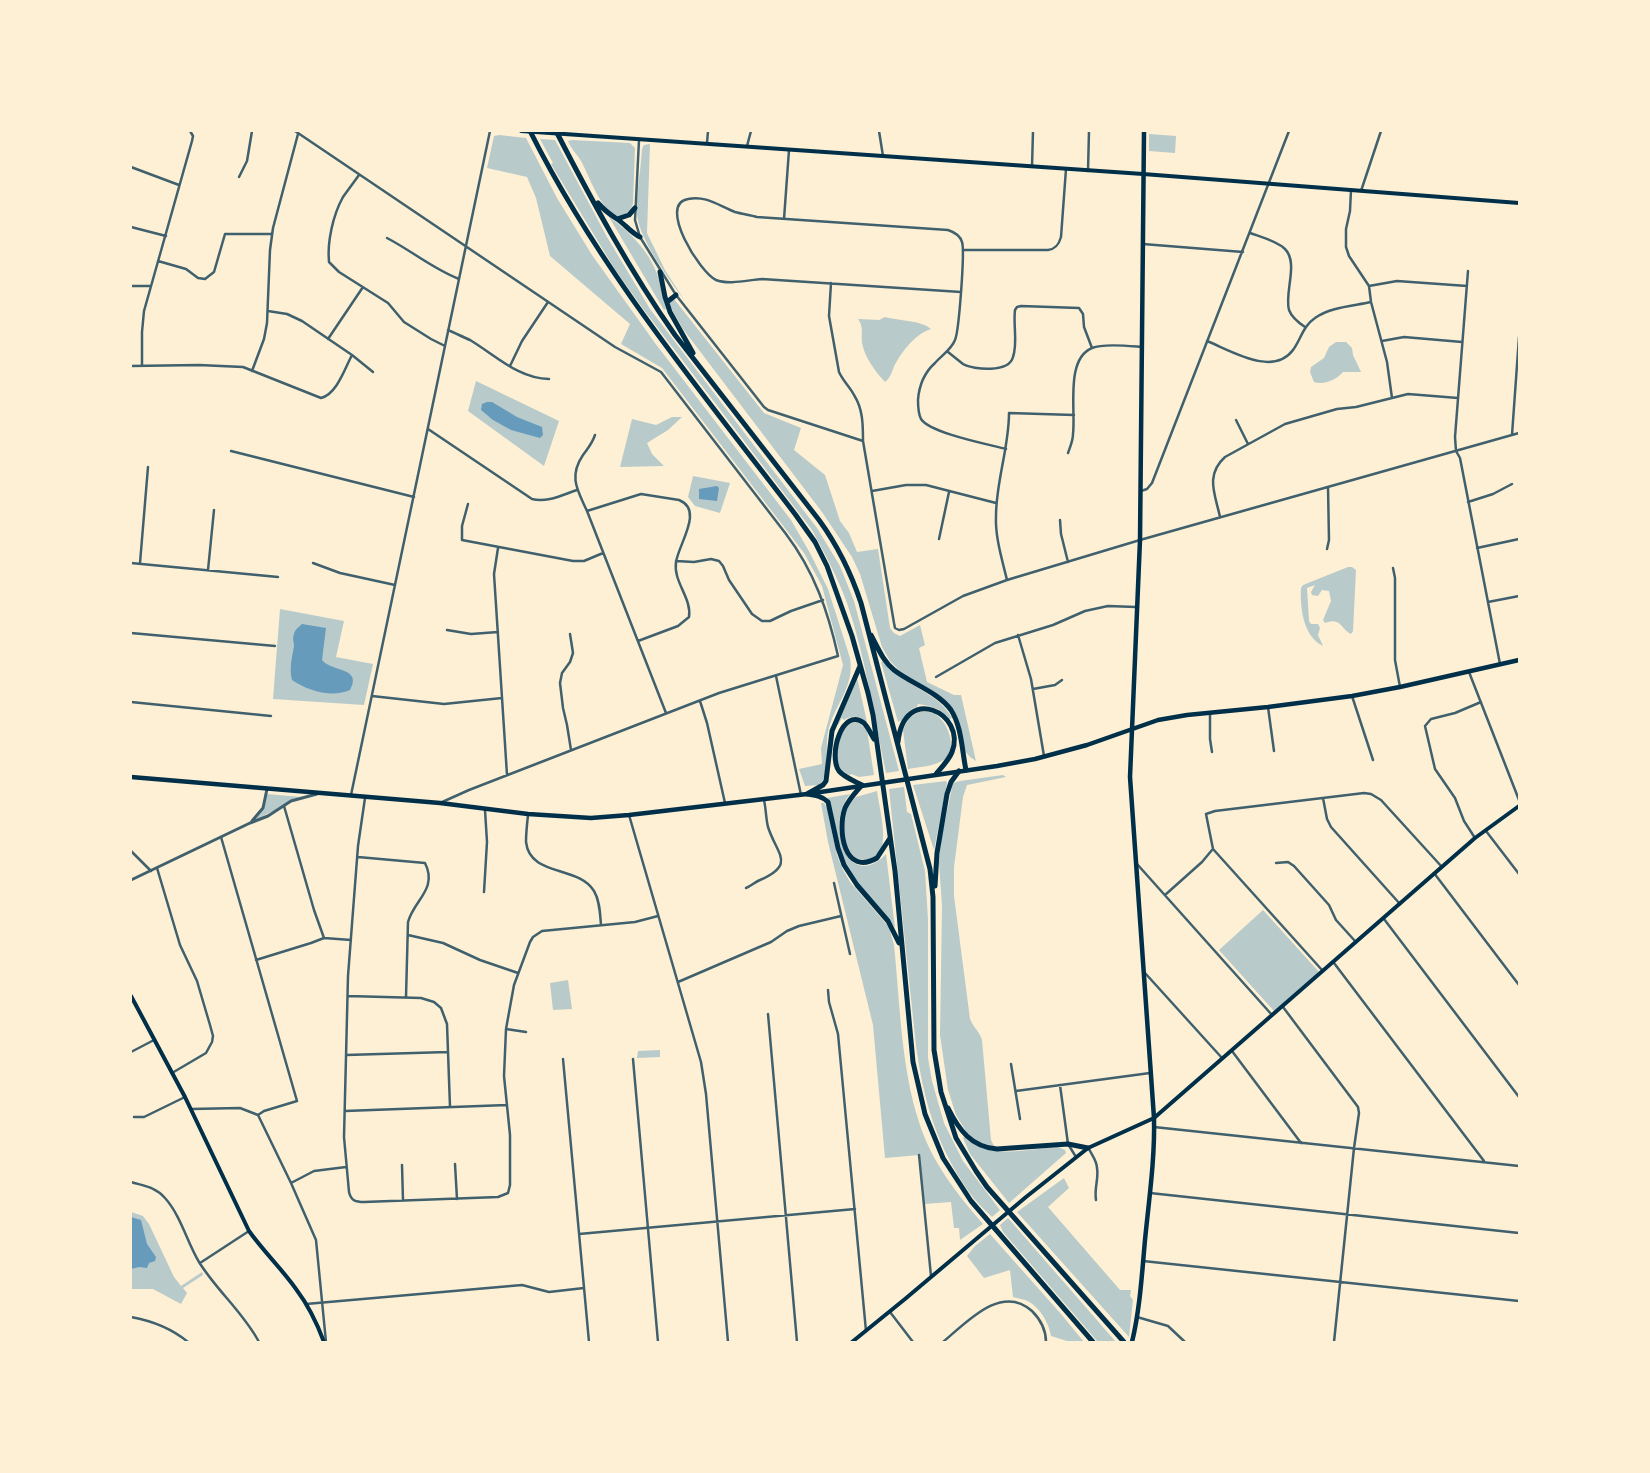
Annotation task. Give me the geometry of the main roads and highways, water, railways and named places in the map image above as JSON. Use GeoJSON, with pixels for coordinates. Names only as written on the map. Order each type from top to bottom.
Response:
{"type":"FeatureCollection","features":[{"type":"Feature","properties":{"kind":"highway"},"geometry":{"type":"LineString","coordinates":[[530,131],[582,224],[643,315],[795,514],[814,542],[827,566],[837,590],[869,700],[890,837],[916,1080],[924,1114],[951,1172],[971,1201],[1093,1342]]}},
{"type":"Feature","properties":{"kind":"highway"},"geometry":{"type":"LineString","coordinates":[[556,131],[628,262],[654,305],[830,535],[852,576],[867,626],[930,869],[934,926],[934,1050],[941,1092],[956,1138],[976,1171],[1014,1218],[1124,1342]]}},
{"type":"Feature","properties":{"kind":"highway"},"geometry":{"type":"LineString","coordinates":[[590,193],[606,212],[640,237]]}},
{"type":"Feature","properties":{"kind":"highway"},"geometry":{"type":"LineString","coordinates":[[617,219],[629,216],[635,208]]}},
{"type":"Feature","properties":{"kind":"highway"},"geometry":{"type":"LineString","coordinates":[[660,272],[667,302],[675,322],[700,366]]}},
{"type":"Feature","properties":{"kind":"highway"},"geometry":{"type":"LineString","coordinates":[[667,302],[676,295]]}},
{"type":"Feature","properties":{"kind":"highway"},"geometry":{"type":"LineString","coordinates":[[867,626],[884,660],[893,670],[940,699],[950,710],[957,726],[963,771],[949,787],[939,842],[934,926]]}},
{"type":"Feature","properties":{"kind":"highway"},"geometry":{"type":"LineString","coordinates":[[804,794],[823,785],[826,781],[832,731],[860,666]]}},
{"type":"Feature","properties":{"kind":"highway"},"geometry":{"type":"LineString","coordinates":[[898,747],[902,726],[910,714],[921,709],[939,712],[950,727],[954,744],[950,757],[936,774]]}},
{"type":"Feature","properties":{"kind":"highway"},"geometry":{"type":"LineString","coordinates":[[876,744],[865,724],[859,720],[854,720],[844,725],[838,738],[835,759],[838,768],[844,776],[862,785],[844,810],[842,832],[848,854],[859,861],[873,860],[881,854],[890,837]]}},
{"type":"Feature","properties":{"kind":"highway"},"geometry":{"type":"LineString","coordinates":[[804,794],[825,798],[828,802],[838,848],[844,865],[857,885],[888,921],[901,946]]}},
{"type":"Feature","properties":{"kind":"highway"},"geometry":{"type":"LineString","coordinates":[[941,1092],[961,1131],[979,1145],[997,1149],[1068,1144],[1088,1148]]}},
{"type":"Feature","properties":{"kind":"main road"},"geometry":{"type":"LineString","coordinates":[[521,131],[1143,174],[1519,203]]}},
{"type":"Feature","properties":{"kind":"main road"},"geometry":{"type":"LineString","coordinates":[[1132,1342],[1137,1317],[1150,1193],[1154,1127],[1130,789],[1140,540],[1144,131]]}},
{"type":"Feature","properties":{"kind":"main road"},"geometry":{"type":"LineString","coordinates":[[131,777],[440,803],[528,814],[591,818],[629,815],[804,794],[963,771],[1044,756],[1087,745],[1158,720],[1352,696],[1519,660]]}},
{"type":"Feature","properties":{"kind":"main road"},"geometry":{"type":"LineString","coordinates":[[852,1342],[1026,1197],[1088,1148],[1154,1118],[1324,972],[1475,838],[1519,806]]}},
{"type":"Feature","properties":{"kind":"main road"},"geometry":{"type":"LineString","coordinates":[[131,996],[185,1097],[249,1231],[296,1289],[306,1304],[325,1342]]}},
{"type":"Feature","properties":{"kind":"water"},"geometry":{"type":"Polygon","coordinates":[[[492,402],[517,417],[542,427],[543,435],[540,438],[511,430],[493,420],[481,410],[482,404],[492,402]]]}},
{"type":"Feature","properties":{"kind":"water"},"geometry":{"type":"Polygon","coordinates":[[[717,486],[719,488],[717,501],[699,499],[699,489],[717,486]]]}},
{"type":"Feature","properties":{"kind":"water"},"geometry":{"type":"Polygon","coordinates":[[[302,624],[326,628],[322,660],[326,664],[344,671],[352,677],[353,683],[350,690],[336,693],[320,692],[292,680],[293,637],[295,631],[302,624]]]}},
{"type":"Feature","properties":{"kind":"water"},"geometry":{"type":"Polygon","coordinates":[[[131,1217],[141,1220],[147,1244],[156,1257],[155,1261],[149,1263],[147,1268],[131,1269],[131,1217]]]}}]}
